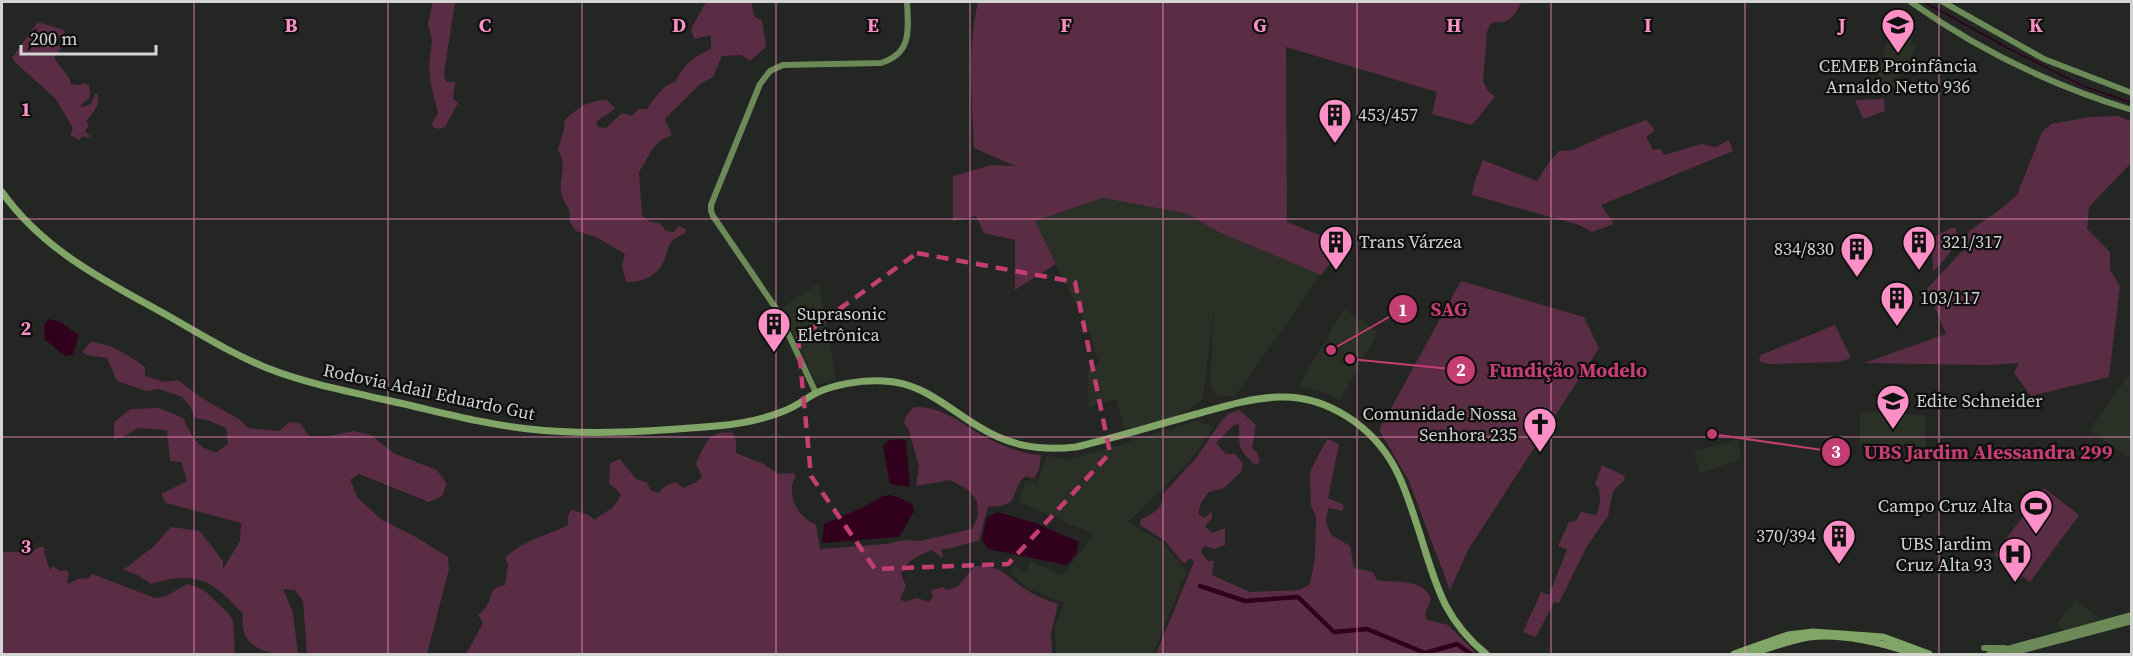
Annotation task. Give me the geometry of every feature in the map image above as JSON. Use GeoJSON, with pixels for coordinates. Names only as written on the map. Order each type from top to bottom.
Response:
{"type":"FeatureCollection","features":[{"type":"Feature","properties":{"kind":"main road","name":"Rodovia Adail Eduardo Gut"},"geometry":{"type":"LineString","coordinates":[[2,192],[30,225],[50,243],[101,279],[241,356],[305,381],[494,424],[563,432],[659,429],[742,423],[781,413],[816,393],[857,382],[878,381],[905,384],[937,397],[987,431],[1014,443],[1039,449],[1076,447],[1252,400],[1292,398],[1322,404],[1350,418],[1363,428],[1389,458],[1408,498],[1444,605],[1460,630],[1486,654]]}},
{"type":"Feature","properties":{"kind":"main road"},"geometry":{"type":"LineString","coordinates":[[1734,654],[1788,635],[1813,632],[1883,637],[1929,654]]}},
{"type":"Feature","properties":{"kind":"main road"},"geometry":{"type":"LineString","coordinates":[[1751,654],[1796,640],[1822,637],[1878,642],[1914,654]]}},
{"type":"Feature","properties":{"kind":"street"},"geometry":{"type":"LineString","coordinates":[[816,393],[782,320],[713,216],[711,205],[752,102],[765,77],[777,67],[783,66],[881,63],[889,60],[900,52],[906,42],[907,2]]}},
{"type":"Feature","properties":{"kind":"street"},"geometry":{"type":"LineString","coordinates":[[1911,2],[1987,49],[2038,74],[2132,110]]}},
{"type":"Feature","properties":{"kind":"street"},"geometry":{"type":"LineString","coordinates":[[1943,2],[2044,59],[2132,93]]}},
{"type":"Feature","properties":{"kind":"street"},"geometry":{"type":"LineString","coordinates":[[1989,654],[2132,615]]}},
{"type":"Feature","properties":{"kind":"street"},"geometry":{"type":"LineString","coordinates":[[2008,654],[2132,621]]}},
{"type":"Feature","properties":{"kind":"street"},"geometry":{"type":"LineString","coordinates":[[1984,648],[2015,648]]}},
{"type":"Feature","properties":{"kind":"highlighted area"},"geometry":{"type":"Polygon","coordinates":[[[917,253],[1075,282],[1110,453],[1008,564],[875,569],[811,476],[798,339],[917,253]]]}},
{"type":"Feature","properties":{"kind":"shaded area"},"geometry":{"type":"Polygon","coordinates":[[[433,2],[455,2],[444,73],[445,80],[455,82],[453,99],[458,103],[445,127],[439,129],[431,126],[438,113],[429,65],[432,40],[428,24],[433,2]]]}},
{"type":"Feature","properties":{"kind":"shaded area"},"geometry":{"type":"Polygon","coordinates":[[[706,2],[751,2],[754,16],[762,21],[766,47],[750,61],[741,55],[722,56],[713,77],[699,85],[665,119],[672,135],[661,140],[653,148],[639,172],[642,216],[650,222],[659,223],[666,231],[674,232],[679,226],[686,229],[685,233],[670,243],[663,263],[656,272],[642,280],[626,282],[622,265],[625,254],[596,237],[576,231],[570,222],[569,211],[561,191],[563,166],[558,150],[564,121],[583,106],[600,101],[607,100],[615,108],[598,121],[596,124],[598,127],[606,128],[622,113],[631,116],[639,109],[647,109],[663,89],[676,81],[686,65],[711,49],[711,35],[694,39],[691,29],[706,2]]]}},
{"type":"Feature","properties":{"kind":"shaded area"},"geometry":{"type":"Polygon","coordinates":[[[978,2],[1522,2],[1509,20],[1492,23],[1489,27],[1483,81],[1488,91],[1495,97],[1472,125],[1432,114],[1437,92],[1286,47],[1287,222],[1344,245],[1321,275],[1219,232],[1185,213],[1102,198],[1035,221],[1056,264],[1015,290],[1015,240],[984,233],[976,216],[953,221],[953,176],[992,165],[1015,166],[974,148],[971,57],[978,2]]]}},
{"type":"Feature","properties":{"kind":"shaded area","name":"CEMEB Proinfância Arnaldo Netto 936"},"geometry":{"type":"Polygon","coordinates":[[[1897,15],[1915,27],[1911,43],[1915,45],[1908,69],[1902,68],[1898,87],[1881,87],[1876,81],[1888,39],[1885,29],[1897,15]]]}},
{"type":"Feature","properties":{"kind":"shaded area"},"geometry":{"type":"Polygon","coordinates":[[[38,22],[64,30],[65,33],[55,43],[56,47],[61,43],[63,46],[54,58],[71,84],[86,83],[89,86],[90,97],[80,106],[91,104],[95,94],[98,95],[97,106],[86,121],[89,125],[85,131],[90,136],[88,138],[83,136],[79,140],[70,135],[73,128],[55,98],[12,58],[38,22]]]}},
{"type":"Feature","properties":{"kind":"shaded area"},"geometry":{"type":"Polygon","coordinates":[[[1884,99],[1885,111],[1863,119],[1855,100],[1884,99]]]}},
{"type":"Feature","properties":{"kind":"shaded area"},"geometry":{"type":"Polygon","coordinates":[[[2118,116],[2131,121],[2131,163],[2089,207],[2087,229],[2110,252],[2110,270],[2120,286],[2109,377],[2031,396],[2014,373],[2019,363],[1986,365],[1864,363],[1946,334],[1927,289],[1963,250],[1969,231],[2017,195],[2042,132],[2051,124],[2090,117],[2118,116]]]}},
{"type":"Feature","properties":{"kind":"shaded area"},"geometry":{"type":"Polygon","coordinates":[[[1646,120],[1655,130],[1646,137],[1653,150],[1661,149],[1664,155],[1701,144],[1716,147],[1729,140],[1733,151],[1601,205],[1614,224],[1592,232],[1579,225],[1472,195],[1483,160],[1537,181],[1559,151],[1573,150],[1646,120]]]}},
{"type":"Feature","properties":{"kind":"shaded area"},"geometry":{"type":"Polygon","coordinates":[[[1102,198],[1185,213],[1219,232],[1321,275],[1235,396],[1218,396],[1210,384],[1214,305],[1203,399],[1184,413],[1125,431],[1116,399],[1089,407],[1087,370],[1099,364],[1090,334],[1035,221],[1102,198]]]}},
{"type":"Feature","properties":{"kind":"shaded area"},"geometry":{"type":"Polygon","coordinates":[[[1951,228],[1956,228],[1954,247],[1933,272],[1932,238],[1951,228]]]}},
{"type":"Feature","properties":{"kind":"shaded area"},"geometry":{"type":"Polygon","coordinates":[[[1461,281],[1584,317],[1599,348],[1468,550],[1450,590],[1408,479],[1379,430],[1461,281]]]}},
{"type":"Feature","properties":{"kind":"shaded area"},"geometry":{"type":"Polygon","coordinates":[[[819,283],[836,380],[817,384],[781,309],[819,283]]]}},
{"type":"Feature","properties":{"kind":"shaded area"},"geometry":{"type":"Polygon","coordinates":[[[1344,309],[1378,332],[1340,400],[1320,391],[1298,387],[1344,309]]]}},
{"type":"Feature","properties":{"kind":"shaded area"},"geometry":{"type":"Polygon","coordinates":[[[49,319],[60,322],[79,335],[73,354],[66,356],[45,340],[44,325],[49,319]]]}},
{"type":"Feature","properties":{"kind":"shaded area"},"geometry":{"type":"Polygon","coordinates":[[[1835,325],[1851,358],[1839,362],[1769,364],[1759,359],[1761,355],[1835,325]]]}},
{"type":"Feature","properties":{"kind":"shaded area"},"geometry":{"type":"Polygon","coordinates":[[[91,342],[113,347],[132,358],[145,367],[145,376],[164,382],[178,380],[200,397],[239,419],[248,428],[279,431],[290,422],[300,423],[309,436],[327,436],[354,431],[371,435],[393,453],[437,470],[447,484],[442,496],[429,502],[359,474],[350,480],[358,498],[382,520],[448,557],[449,569],[427,654],[307,654],[303,601],[295,590],[283,589],[293,613],[298,654],[264,651],[250,643],[246,636],[243,614],[213,586],[192,578],[151,584],[138,575],[123,570],[153,547],[171,527],[200,531],[223,561],[223,569],[240,541],[241,523],[166,503],[161,494],[187,481],[181,462],[170,461],[167,430],[138,428],[123,437],[114,439],[114,422],[131,409],[159,408],[183,418],[200,445],[210,451],[217,452],[228,444],[226,428],[195,418],[190,406],[182,397],[159,389],[146,391],[117,381],[107,358],[82,352],[91,342]]]}},
{"type":"Feature","properties":{"kind":"shaded area"},"geometry":{"type":"Polygon","coordinates":[[[2131,372],[2132,458],[2130,458],[2089,430],[2131,372]]]}},
{"type":"Feature","properties":{"kind":"shaded area"},"geometry":{"type":"Polygon","coordinates":[[[914,407],[939,411],[998,443],[1016,450],[1041,455],[1039,469],[1034,479],[1026,476],[1021,480],[1011,502],[988,507],[979,540],[941,549],[942,558],[932,550],[918,556],[907,565],[901,574],[906,586],[900,599],[905,602],[917,598],[929,602],[933,597],[931,590],[943,587],[948,590],[958,586],[975,566],[997,569],[1022,587],[1058,604],[1051,634],[1052,654],[466,654],[483,623],[478,615],[486,607],[493,590],[505,585],[508,564],[505,558],[527,543],[568,525],[571,510],[587,514],[595,520],[615,505],[621,494],[609,483],[610,463],[620,459],[636,479],[647,482],[650,490],[658,493],[667,485],[676,482],[683,488],[702,477],[696,464],[705,444],[718,433],[733,433],[736,453],[764,464],[778,474],[793,473],[796,475],[792,497],[803,516],[816,525],[820,549],[886,544],[904,540],[920,541],[972,529],[978,516],[977,502],[970,491],[950,480],[916,486],[919,466],[908,428],[904,423],[906,416],[914,407]]]}},
{"type":"Feature","properties":{"kind":"shaded area"},"geometry":{"type":"Polygon","coordinates":[[[1239,410],[1256,425],[1252,448],[1258,454],[1260,463],[1254,464],[1244,453],[1239,442],[1239,424],[1234,425],[1216,443],[1226,454],[1235,454],[1243,463],[1241,472],[1224,488],[1209,492],[1201,503],[1198,514],[1205,518],[1212,511],[1212,518],[1205,526],[1212,533],[1225,528],[1225,545],[1214,549],[1204,546],[1201,552],[1208,561],[1214,561],[1212,575],[1250,592],[1300,590],[1310,584],[1315,557],[1316,516],[1311,506],[1310,472],[1327,439],[1339,444],[1328,498],[1344,505],[1342,511],[1328,508],[1326,522],[1331,535],[1350,546],[1354,568],[1373,572],[1377,580],[1408,583],[1427,592],[1431,599],[1425,614],[1427,620],[1448,625],[1475,652],[1467,654],[1156,654],[1194,562],[1188,559],[1186,563],[1183,563],[1165,541],[1140,525],[1141,519],[1160,507],[1163,494],[1196,458],[1223,419],[1239,410]]]}},
{"type":"Feature","properties":{"kind":"shaded area","name":"Edite Schneider"},"geometry":{"type":"Polygon","coordinates":[[[1860,412],[1925,415],[1926,447],[1860,449],[1860,412]]]}},
{"type":"Feature","properties":{"kind":"shaded area"},"geometry":{"type":"Polygon","coordinates":[[[1196,421],[1214,427],[1186,466],[1128,522],[1161,541],[1187,571],[1153,654],[1056,654],[1055,625],[1064,603],[1029,589],[1011,574],[1013,566],[1026,572],[1030,561],[1063,575],[1094,534],[1018,502],[1026,480],[1037,484],[1047,456],[1070,460],[1196,421]]]}},
{"type":"Feature","properties":{"kind":"shaded area"},"geometry":{"type":"Polygon","coordinates":[[[1737,439],[1741,453],[1738,460],[1700,473],[1694,452],[1737,439]]]}},
{"type":"Feature","properties":{"kind":"shaded area"},"geometry":{"type":"Polygon","coordinates":[[[889,440],[906,441],[910,487],[890,484],[883,446],[889,440]]]}},
{"type":"Feature","properties":{"kind":"shaded area"},"geometry":{"type":"Polygon","coordinates":[[[1602,465],[1625,476],[1613,491],[1608,516],[1587,546],[1559,603],[1554,602],[1536,637],[1523,632],[1541,592],[1549,595],[1567,550],[1558,546],[1569,522],[1576,521],[1581,512],[1597,515],[1600,501],[1599,488],[1595,484],[1602,465]]]}},
{"type":"Feature","properties":{"kind":"shaded area","name":"Campo Cruz Alta"},"geometry":{"type":"Polygon","coordinates":[[[2044,488],[2079,515],[2030,582],[1994,555],[2044,488]]]}},
{"type":"Feature","properties":{"kind":"shaded area"},"geometry":{"type":"Polygon","coordinates":[[[889,495],[912,504],[914,511],[899,537],[822,543],[824,524],[889,495]]]}},
{"type":"Feature","properties":{"kind":"shaded area"},"geometry":{"type":"Polygon","coordinates":[[[997,512],[1035,523],[1079,542],[1076,554],[1067,565],[988,549],[982,540],[986,518],[997,512]]]}},
{"type":"Feature","properties":{"kind":"shaded area"},"geometry":{"type":"Polygon","coordinates":[[[39,547],[45,549],[44,553],[50,570],[53,566],[60,571],[67,570],[69,584],[77,579],[89,578],[92,574],[155,598],[164,597],[188,584],[204,590],[230,615],[233,621],[235,651],[232,654],[2,654],[2,552],[30,552],[39,547]]]}},
{"type":"Feature","properties":{"kind":"shaded area"},"geometry":{"type":"Polygon","coordinates":[[[2076,600],[2098,618],[2097,622],[2065,630],[2056,625],[2076,600]]]}},
{"type":"Feature","properties":{"kind":"waterway"},"geometry":{"type":"LineString","coordinates":[[1924,2],[2083,86],[2132,103]]}},
{"type":"Feature","properties":{"kind":"waterway"},"geometry":{"type":"LineString","coordinates":[[1200,586],[1245,601],[1298,597],[1334,632],[1367,629],[1425,653],[1457,644],[1471,654]]}},
{"type":"Feature","properties":{"kind":"place","name":"CEMEB Proinfância Arnaldo Netto 936"},"geometry":{"type":"Point","coordinates":[1898,54]}},
{"type":"Feature","properties":{"kind":"place","name":"453/457"},"geometry":{"type":"Point","coordinates":[1335,144]}},
{"type":"Feature","properties":{"kind":"place","name":"Trans Várzea"},"geometry":{"type":"Point","coordinates":[1336,271]}},
{"type":"Feature","properties":{"kind":"place","name":"321/317"},"geometry":{"type":"Point","coordinates":[1919,271]}},
{"type":"Feature","properties":{"kind":"place","name":"834/830"},"geometry":{"type":"Point","coordinates":[1857,278]}},
{"type":"Feature","properties":{"kind":"place","name":"103/117"},"geometry":{"type":"Point","coordinates":[1897,327]}},
{"type":"Feature","properties":{"kind":"place","name":"SAG"},"geometry":{"type":"Point","coordinates":[1331,350]}},
{"type":"Feature","properties":{"kind":"place","name":"Suprasonic Eletrônica"},"geometry":{"type":"Point","coordinates":[774,353]}},
{"type":"Feature","properties":{"kind":"place","name":"Fundição Modelo"},"geometry":{"type":"Point","coordinates":[1350,359]}},
{"type":"Feature","properties":{"kind":"place","name":"Edite Schneider"},"geometry":{"type":"Point","coordinates":[1893,430]}},
{"type":"Feature","properties":{"kind":"place","name":"UBS Jardim Alessandra 299"},"geometry":{"type":"Point","coordinates":[1712,434]}},
{"type":"Feature","properties":{"kind":"place","name":"Comunidade Nossa Senhora 235"},"geometry":{"type":"Point","coordinates":[1540,453]}},
{"type":"Feature","properties":{"kind":"place","name":"Campo Cruz Alta"},"geometry":{"type":"Point","coordinates":[2036,535]}},
{"type":"Feature","properties":{"kind":"place","name":"370/394"},"geometry":{"type":"Point","coordinates":[1839,565]}},
{"type":"Feature","properties":{"kind":"place","name":"UBS Jardim Cruz Alta 93"},"geometry":{"type":"Point","coordinates":[2015,583]}}]}
